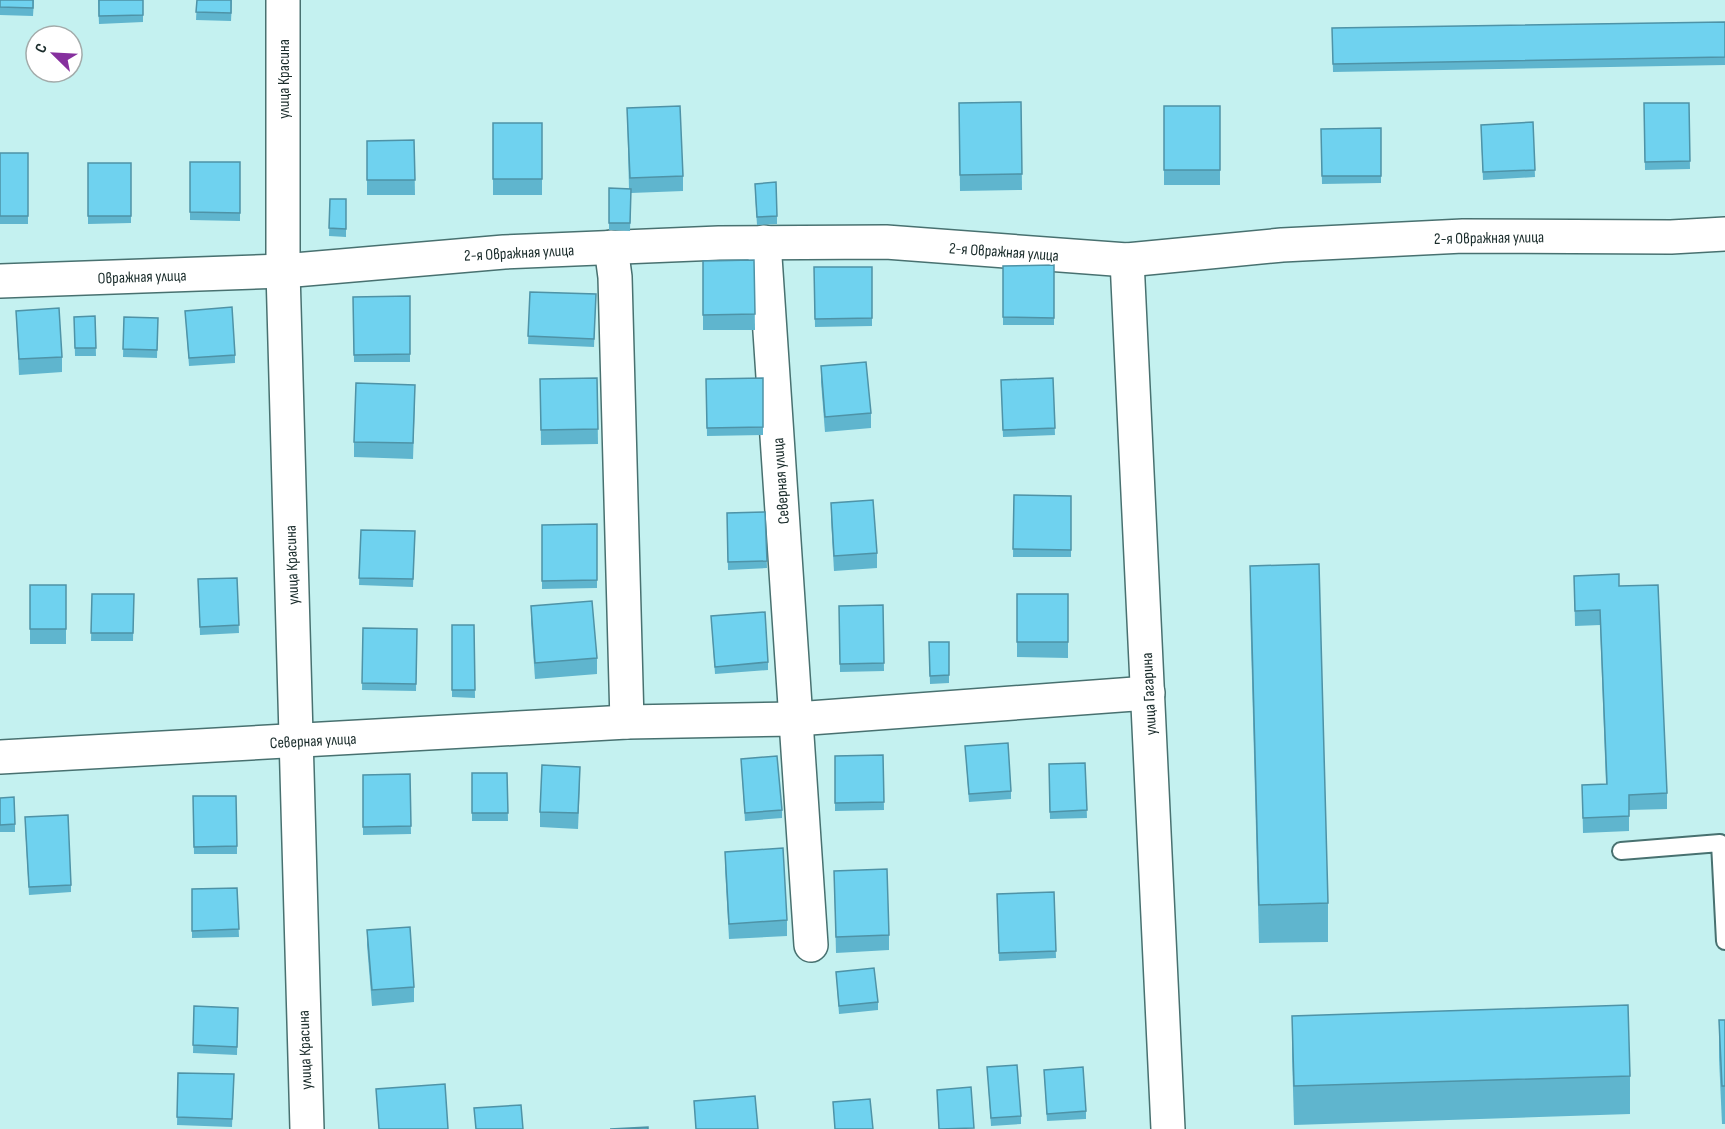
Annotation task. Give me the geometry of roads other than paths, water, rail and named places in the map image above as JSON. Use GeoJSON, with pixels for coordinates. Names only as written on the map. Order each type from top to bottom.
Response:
{"type":"FeatureCollection","features":[{"type":"Feature","properties":{"kind":"street","name":"улица Красина"},"geometry":{"type":"LineString","coordinates":[[283,0],[284,272],[307,1129]]}},
{"type":"Feature","properties":{"kind":"street","name":"2-я Овражная улица"},"geometry":{"type":"LineString","coordinates":[[284,272],[504,252],[611,247],[886,242],[1127,260],[1282,245],[1463,236],[1671,237],[1725,234]]}},
{"type":"Feature","properties":{"kind":"street","name":"Северная улица"},"geometry":{"type":"LineString","coordinates":[[765,243],[811,945]]}},
{"type":"Feature","properties":{"kind":"street"},"geometry":{"type":"LineString","coordinates":[[611,247],[615,277],[627,722]]}},
{"type":"Feature","properties":{"kind":"street","name":"улица Гагарина"},"geometry":{"type":"LineString","coordinates":[[1127,260],[1168,1129]]}},
{"type":"Feature","properties":{"kind":"street","name":"Овражная улица"},"geometry":{"type":"LineString","coordinates":[[0,282],[284,272]]}},
{"type":"Feature","properties":{"kind":"street","name":"Северная улица"},"geometry":{"type":"LineString","coordinates":[[0,757],[627,722],[796,719],[1148,693]]}},
{"type":"Feature","properties":{"kind":"lane"},"geometry":{"type":"LineString","coordinates":[[1621,851],[1720,843],[1725,941]]}}]}
